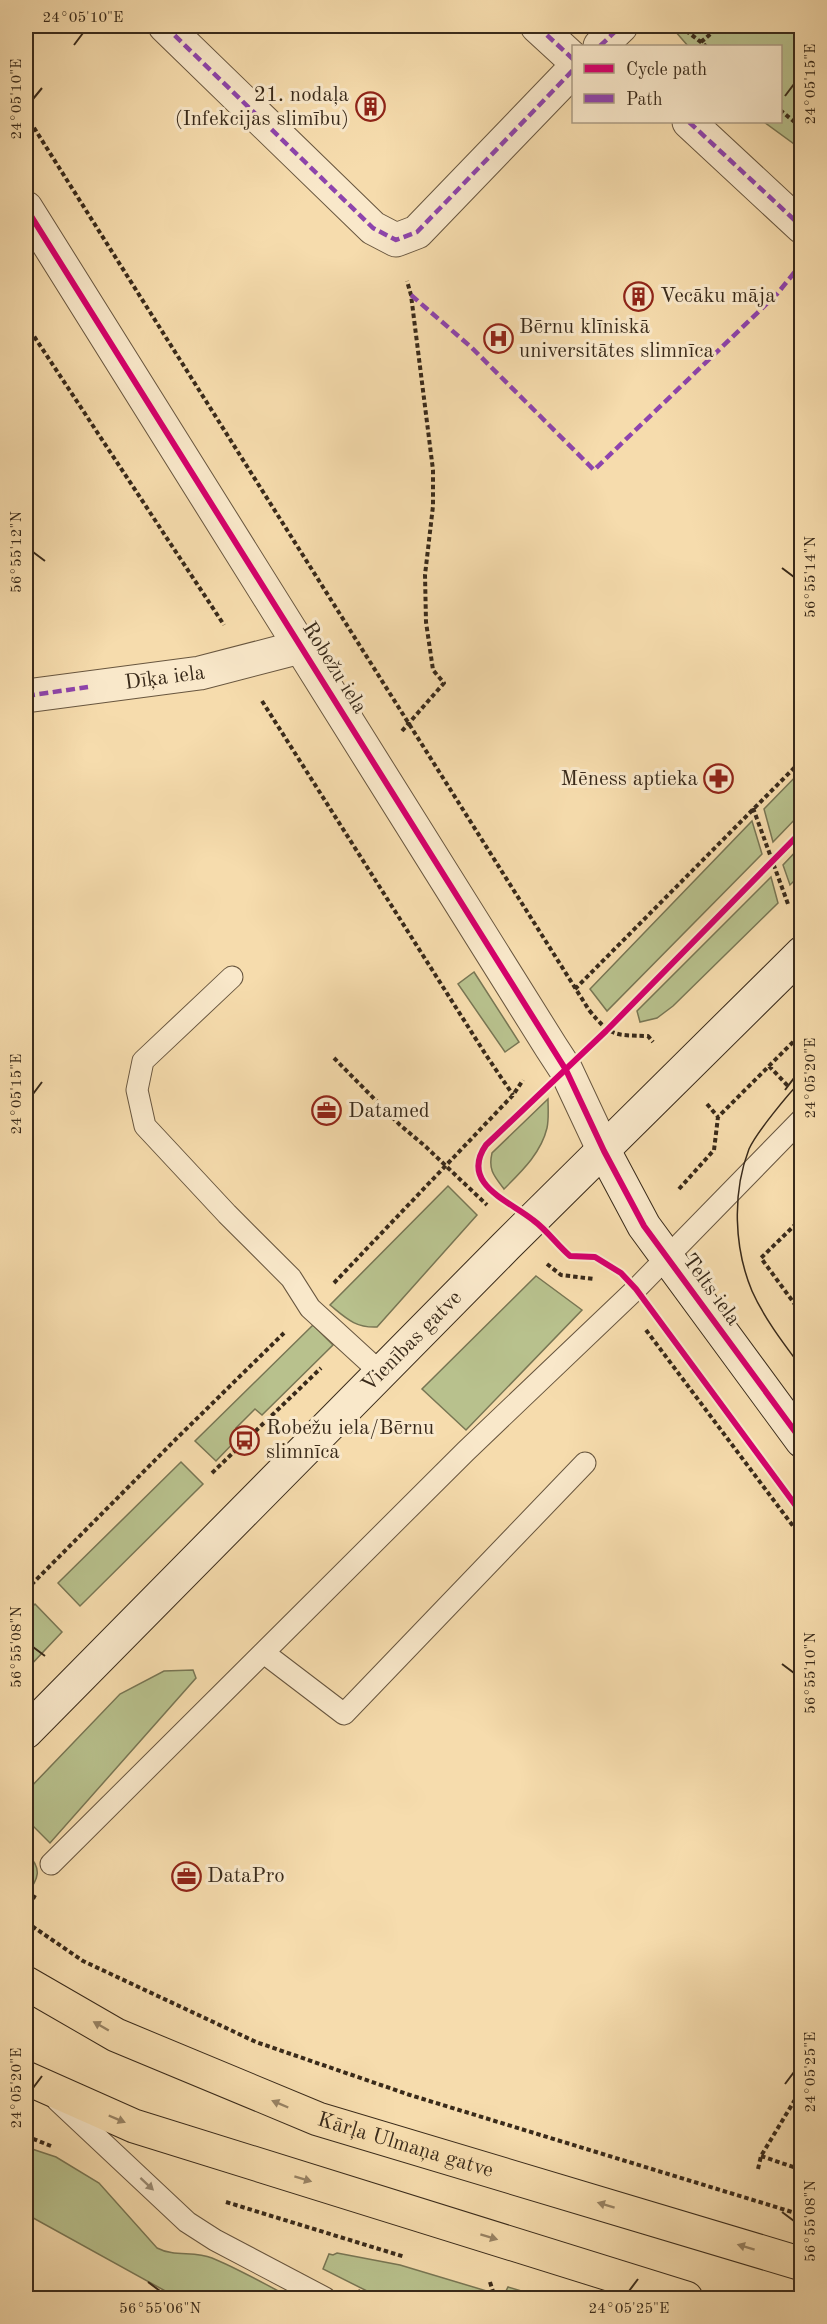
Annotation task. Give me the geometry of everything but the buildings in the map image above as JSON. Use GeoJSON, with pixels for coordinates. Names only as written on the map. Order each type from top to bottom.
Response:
{"type":"FeatureCollection","features":[{"type":"Feature","properties":{"kind":"highway","name":"Kārļa Ulmaņa gatve"},"geometry":{"type":"LineString","coordinates":[[26,1983],[116,2035],[318,2119],[801,2264]]}},
{"type":"Feature","properties":{"kind":"highway"},"geometry":{"type":"LineString","coordinates":[[34,2082],[134,2126],[686,2298]]}},
{"type":"Feature","properties":{"kind":"street"},"geometry":{"type":"LineString","coordinates":[[165,26],[373,228],[396,240],[417,232],[572,70]]}},
{"type":"Feature","properties":{"kind":"street"},"geometry":{"type":"LineString","coordinates":[[537,26],[572,59]]}},
{"type":"Feature","properties":{"kind":"street"},"geometry":{"type":"LineString","coordinates":[[690,123],[801,227]]}},
{"type":"Feature","properties":{"kind":"street","name":"Robežu iela"},"geometry":{"type":"LineString","coordinates":[[26,208],[566,1070],[603,1151]]}},
{"type":"Feature","properties":{"kind":"street","name":"Dīķa iela"},"geometry":{"type":"LineString","coordinates":[[26,696],[200,673],[300,646]]}},
{"type":"Feature","properties":{"kind":"street","name":"Vienības gatve"},"geometry":{"type":"LineString","coordinates":[[26,1732],[801,953]]}},
{"type":"Feature","properties":{"kind":"street","name":"Telts iela"},"geometry":{"type":"LineString","coordinates":[[603,1151],[644,1226],[801,1441]]}},
{"type":"Feature","properties":{"kind":"lane"},"geometry":{"type":"LineString","coordinates":[[232,977],[143,1061],[137,1090],[145,1126],[227,1214],[291,1278],[310,1308],[381,1373]]}},
{"type":"Feature","properties":{"kind":"lane"},"geometry":{"type":"LineString","coordinates":[[51,1864],[466,1451],[667,1258],[801,1119]]}},
{"type":"Feature","properties":{"kind":"lane"},"geometry":{"type":"LineString","coordinates":[[264,1653],[344,1714],[585,1463]]}},
{"type":"Feature","properties":{"kind":"lane"},"geometry":{"type":"LineString","coordinates":[[34,2082],[187,2222],[215,2240],[325,2298]]}},
{"type":"Feature","properties":{"kind":"path"},"geometry":{"type":"LineString","coordinates":[[680,26],[704,45]]}},
{"type":"Feature","properties":{"kind":"path"},"geometry":{"type":"LineString","coordinates":[[700,42],[720,26]]}},
{"type":"Feature","properties":{"kind":"path"},"geometry":{"type":"LineString","coordinates":[[782,112],[801,128]]}},
{"type":"Feature","properties":{"kind":"path"},"geometry":{"type":"LineString","coordinates":[[26,115],[410,722],[575,989],[606,1031],[648,1036]]}},
{"type":"Feature","properties":{"kind":"path"},"geometry":{"type":"LineString","coordinates":[[374,763],[444,682],[433,669],[426,622],[425,574],[433,506],[433,470],[411,295],[396,240]]}},
{"type":"Feature","properties":{"kind":"path"},"geometry":{"type":"LineString","coordinates":[[26,324],[232,637],[238,663],[513,1095]]}},
{"type":"Feature","properties":{"kind":"path"},"geometry":{"type":"LineString","coordinates":[[575,989],[801,760]]}},
{"type":"Feature","properties":{"kind":"path"},"geometry":{"type":"LineString","coordinates":[[753,808],[788,904]]}},
{"type":"Feature","properties":{"kind":"path"},"geometry":{"type":"LineString","coordinates":[[763,870],[779,854]]}},
{"type":"Feature","properties":{"kind":"path"},"geometry":{"type":"LineString","coordinates":[[606,1031],[615,1022]]}},
{"type":"Feature","properties":{"kind":"path"},"geometry":{"type":"LineString","coordinates":[[676,1193],[714,1150],[718,1117],[801,1033]]}},
{"type":"Feature","properties":{"kind":"path"},"geometry":{"type":"LineString","coordinates":[[334,1058],[400,1125],[487,1205]]}},
{"type":"Feature","properties":{"kind":"path"},"geometry":{"type":"LineString","coordinates":[[769,1066],[792,1090]]}},
{"type":"Feature","properties":{"kind":"path"},"geometry":{"type":"LineString","coordinates":[[26,1590],[310,1308],[513,1095],[529,1071]]}},
{"type":"Feature","properties":{"kind":"path"},"geometry":{"type":"LineString","coordinates":[[801,1218],[761,1258],[801,1314]]}},
{"type":"Feature","properties":{"kind":"path"},"geometry":{"type":"LineString","coordinates":[[547,1264],[561,1275],[600,1282]]}},
{"type":"Feature","properties":{"kind":"path"},"geometry":{"type":"LineString","coordinates":[[639,1322],[801,1538]]}},
{"type":"Feature","properties":{"kind":"path"},"geometry":{"type":"LineString","coordinates":[[212,1473],[347,1343]]}},
{"type":"Feature","properties":{"kind":"path"},"geometry":{"type":"LineString","coordinates":[[26,1922],[84,1961],[256,2042],[410,2095],[801,2215]]}},
{"type":"Feature","properties":{"kind":"path"},"geometry":{"type":"LineString","coordinates":[[758,2169],[761,2156],[801,2088]]}},
{"type":"Feature","properties":{"kind":"path"},"geometry":{"type":"LineString","coordinates":[[761,2156],[801,2170]]}},
{"type":"Feature","properties":{"kind":"path"},"geometry":{"type":"LineString","coordinates":[[245,2208],[340,2239]]}},
{"type":"Feature","properties":{"kind":"path"},"geometry":{"type":"LineString","coordinates":[[490,2280],[495,2298]]}},
{"type":"Feature","properties":{"kind":"green space"},"geometry":{"type":"Polygon","coordinates":[[[680,26],[801,26],[801,149],[765,123],[782,123],[782,45],[687,45],[675,31],[680,26]]]}},
{"type":"Feature","properties":{"kind":"green space"},"geometry":{"type":"Polygon","coordinates":[[[801,771],[801,813],[773,842],[764,809],[801,771]]]}},
{"type":"Feature","properties":{"kind":"green space"},"geometry":{"type":"Polygon","coordinates":[[[752,821],[762,854],[607,1011],[590,989],[752,821]]]}},
{"type":"Feature","properties":{"kind":"green space"},"geometry":{"type":"Polygon","coordinates":[[[801,846],[801,874],[790,885],[783,865],[801,846]]]}},
{"type":"Feature","properties":{"kind":"green space"},"geometry":{"type":"Polygon","coordinates":[[[771,877],[778,903],[673,1006],[657,1018],[640,1022],[637,1011],[771,877]]]}},
{"type":"Feature","properties":{"kind":"green space"},"geometry":{"type":"Polygon","coordinates":[[[474,972],[519,1042],[505,1052],[458,984],[474,972]]]}},
{"type":"Feature","properties":{"kind":"green space"},"geometry":{"type":"Polygon","coordinates":[[[548,1099],[548,1125],[540,1146],[530,1161],[504,1189],[493,1172],[492,1153],[548,1099]]]}},
{"type":"Feature","properties":{"kind":"green space"},"geometry":{"type":"Polygon","coordinates":[[[448,1186],[477,1215],[377,1327],[357,1324],[330,1305],[448,1186]]]}},
{"type":"Feature","properties":{"kind":"green space"},"geometry":{"type":"Polygon","coordinates":[[[536,1276],[582,1310],[466,1430],[422,1389],[536,1276]]]}},
{"type":"Feature","properties":{"kind":"green space"},"geometry":{"type":"Polygon","coordinates":[[[313,1325],[333,1345],[262,1415],[255,1409],[236,1428],[242,1434],[216,1461],[195,1441],[313,1325]]]}},
{"type":"Feature","properties":{"kind":"green space"},"geometry":{"type":"Polygon","coordinates":[[[181,1462],[203,1484],[80,1606],[58,1583],[181,1462]]]}},
{"type":"Feature","properties":{"kind":"green space"},"geometry":{"type":"Polygon","coordinates":[[[35,1604],[62,1632],[26,1670],[26,1613],[35,1604]]]}},
{"type":"Feature","properties":{"kind":"green space"},"geometry":{"type":"Polygon","coordinates":[[[193,1670],[196,1678],[50,1843],[26,1819],[26,1792],[120,1694],[164,1671],[193,1670]]]}},
{"type":"Feature","properties":{"kind":"green space"},"geometry":{"type":"Polygon","coordinates":[[[26,1852],[35,1864],[37,1874],[26,1896],[26,1852]]]}},
{"type":"Feature","properties":{"kind":"green space"},"geometry":{"type":"Polygon","coordinates":[[[26,2147],[56,2157],[99,2183],[157,2248],[212,2258],[292,2298],[178,2298],[26,2214],[26,2147]]]}},
{"type":"Feature","properties":{"kind":"green space"},"geometry":{"type":"Polygon","coordinates":[[[337,2253],[400,2265],[510,2298],[381,2298],[323,2269],[329,2254],[337,2253]]]}},
{"type":"Feature","properties":{"kind":"green space"},"geometry":{"type":"Polygon","coordinates":[[[508,2287],[545,2298],[510,2298],[506,2291],[508,2287]]]}},
{"type":"Feature","properties":{"kind":"tram line"},"geometry":{"type":"LineString","coordinates":[[802,1080],[781,1103],[749,1149],[740,1184],[737,1220],[742,1257],[752,1291],[768,1321],[802,1368]]}},
{"type":"Feature","properties":{"kind":"marked path"},"geometry":{"type":"LineString","coordinates":[[165,26],[373,228],[396,240],[417,232],[572,71]]}},
{"type":"Feature","properties":{"kind":"marked path"},"geometry":{"type":"LineString","coordinates":[[537,26],[572,58]]}},
{"type":"Feature","properties":{"kind":"marked path"},"geometry":{"type":"LineString","coordinates":[[601,45],[621,26]]}},
{"type":"Feature","properties":{"kind":"marked path"},"geometry":{"type":"LineString","coordinates":[[690,123],[802,227]]}},
{"type":"Feature","properties":{"kind":"marked path"},"geometry":{"type":"LineString","coordinates":[[411,295],[471,347],[594,470],[777,294],[802,263]]}},
{"type":"Feature","properties":{"kind":"marked path"},"geometry":{"type":"LineString","coordinates":[[26,696],[88,687]]}},
{"type":"Feature","properties":{"kind":"cycle path"},"geometry":{"type":"LineString","coordinates":[[26,208],[566,1070],[604,1151],[644,1226],[802,1441]]}},
{"type":"Feature","properties":{"kind":"cycle path"},"geometry":{"type":"LineString","coordinates":[[802,831],[606,1031],[486,1145],[479,1159],[479,1170],[483,1181],[491,1190],[538,1224],[570,1256],[595,1257],[621,1273],[636,1289],[802,1514]]}},
{"type":"Feature","properties":{"kind":"place","name":"21. nodaļa (Infekcijas slimību)"},"geometry":{"type":"Point","coordinates":[370,107]}},
{"type":"Feature","properties":{"kind":"place","name":"Vecāku māja"},"geometry":{"type":"Point","coordinates":[639,296]}},
{"type":"Feature","properties":{"kind":"place","name":"Bērnu klīniskā universitātes slimnīca"},"geometry":{"type":"Point","coordinates":[498,339]}},
{"type":"Feature","properties":{"kind":"place","name":"Mēness aptieka"},"geometry":{"type":"Point","coordinates":[719,779]}},
{"type":"Feature","properties":{"kind":"place","name":"Datamed"},"geometry":{"type":"Point","coordinates":[327,1111]}},
{"type":"Feature","properties":{"kind":"place","name":"Robežu iela/Bērnu slimnīca"},"geometry":{"type":"Point","coordinates":[245,1440]}},
{"type":"Feature","properties":{"kind":"place","name":"DataPro"},"geometry":{"type":"Point","coordinates":[186,1876]}}]}
